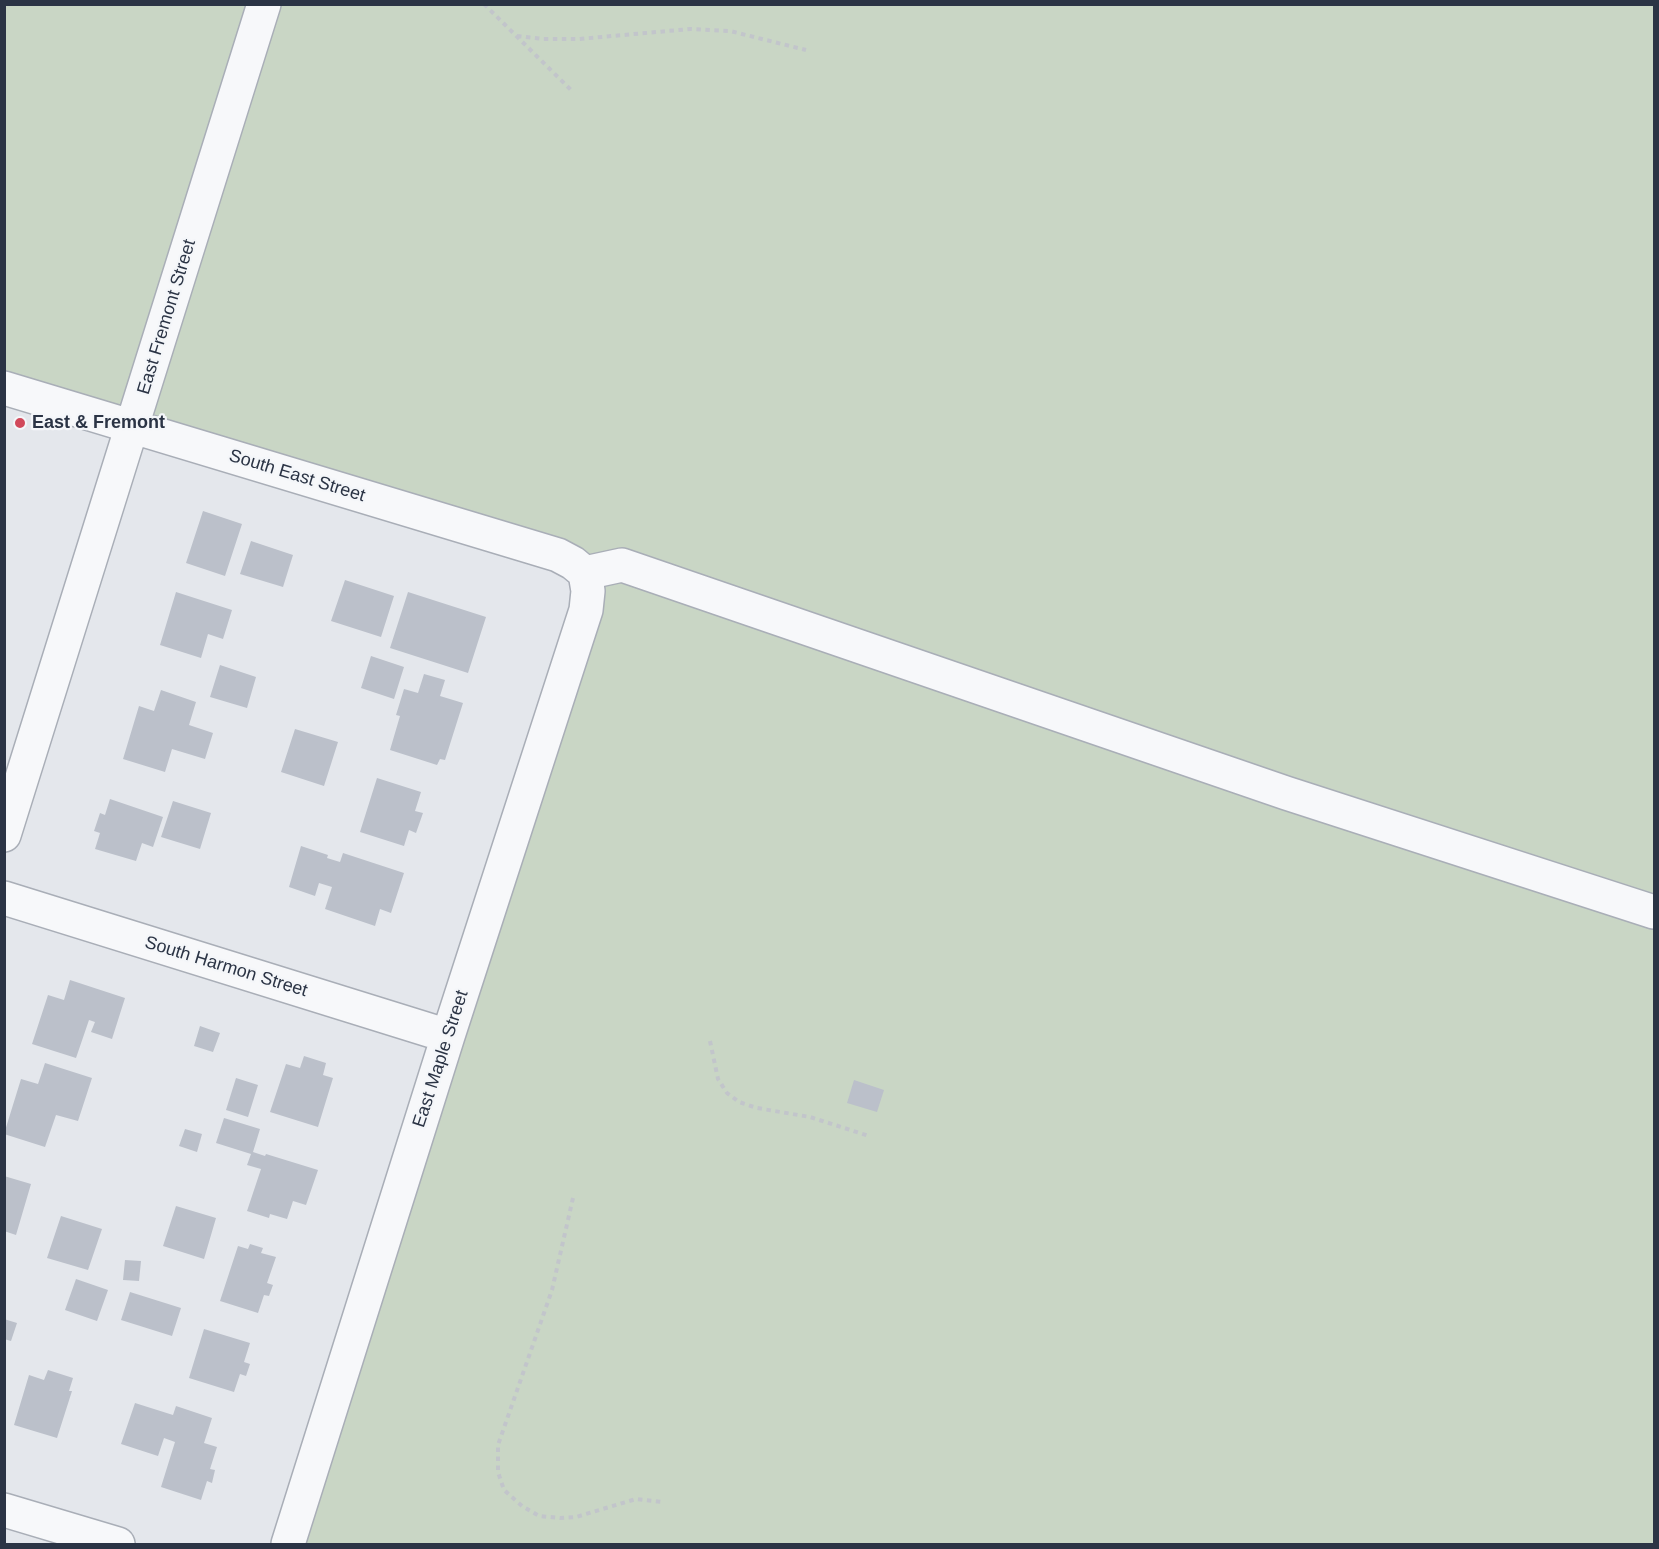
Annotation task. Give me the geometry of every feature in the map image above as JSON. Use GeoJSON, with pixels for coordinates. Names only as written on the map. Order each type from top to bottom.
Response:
{"type":"FeatureCollection","features":[{"type":"Feature","properties":{"kind":"street","name":"East Fremont Street"},"geometry":{"type":"LineString","coordinates":[[4,835],[264,4]]}},
{"type":"Feature","properties":{"kind":"street","name":"South East Street"},"geometry":{"type":"LineString","coordinates":[[4,388],[558,555],[585,573]]}},
{"type":"Feature","properties":{"kind":"street"},"geometry":{"type":"LineString","coordinates":[[585,573],[622,565],[1286,793],[1654,912]]}},
{"type":"Feature","properties":{"kind":"street","name":"East Maple Street"},"geometry":{"type":"LineString","coordinates":[[288,1545],[448,1036],[586,610],[588,591],[585,573]]}},
{"type":"Feature","properties":{"kind":"street","name":"South Harmon Street"},"geometry":{"type":"LineString","coordinates":[[4,898],[448,1036]]}},
{"type":"Feature","properties":{"kind":"street"},"geometry":{"type":"LineString","coordinates":[[4,1510],[118,1545]]}},
{"type":"Feature","properties":{"kind":"path"},"geometry":{"type":"LineString","coordinates":[[484,4],[571,90]]}},
{"type":"Feature","properties":{"kind":"path"},"geometry":{"type":"LineString","coordinates":[[517,36],[579,39],[690,28],[730,30],[806,50]]}},
{"type":"Feature","properties":{"kind":"path"},"geometry":{"type":"LineString","coordinates":[[710,1041],[718,1079],[727,1093],[739,1102],[757,1108],[810,1117],[869,1136]]}},
{"type":"Feature","properties":{"kind":"path"},"geometry":{"type":"LineString","coordinates":[[573,1198],[552,1290],[498,1445],[498,1472],[504,1490],[522,1506],[539,1516],[576,1517],[636,1499],[662,1502]]}},
{"type":"Feature","properties":{"kind":"green space"},"geometry":{"type":"Polygon","coordinates":[[[4,5],[1654,5],[1654,1544],[288,1544],[585,574],[5,388],[4,5]]]}},
{"type":"Feature","properties":{"kind":"building"},"geometry":{"type":"Polygon","coordinates":[[[203,511],[242,524],[225,576],[186,563],[203,511]]]}},
{"type":"Feature","properties":{"kind":"building"},"geometry":{"type":"Polygon","coordinates":[[[251,541],[293,555],[283,587],[240,574],[251,541]]]}},
{"type":"Feature","properties":{"kind":"building"},"geometry":{"type":"Polygon","coordinates":[[[345,580],[394,596],[381,637],[331,621],[345,580]]]}},
{"type":"Feature","properties":{"kind":"building"},"geometry":{"type":"Polygon","coordinates":[[[176,592],[232,610],[223,639],[208,634],[201,658],[160,645],[176,592]]]}},
{"type":"Feature","properties":{"kind":"building"},"geometry":{"type":"Polygon","coordinates":[[[408,592],[486,617],[468,673],[390,648],[408,592]]]}},
{"type":"Feature","properties":{"kind":"building"},"geometry":{"type":"Polygon","coordinates":[[[371,656],[404,667],[394,699],[361,688],[371,656]]]}},
{"type":"Feature","properties":{"kind":"building"},"geometry":{"type":"Polygon","coordinates":[[[220,665],[256,677],[247,708],[210,697],[220,665]]]}},
{"type":"Feature","properties":{"kind":"building"},"geometry":{"type":"Polygon","coordinates":[[[424,674],[445,680],[440,696],[463,703],[445,760],[440,759],[437,765],[390,750],[400,716],[396,715],[404,689],[418,693],[424,674]]]}},
{"type":"Feature","properties":{"kind":"building"},"geometry":{"type":"Polygon","coordinates":[[[161,690],[196,702],[189,725],[213,733],[205,759],[172,749],[165,772],[123,759],[139,706],[154,711],[161,690]]]}},
{"type":"Feature","properties":{"kind":"building"},"geometry":{"type":"Polygon","coordinates":[[[295,729],[338,742],[324,786],[281,772],[295,729]]]}},
{"type":"Feature","properties":{"kind":"building"},"geometry":{"type":"Polygon","coordinates":[[[377,778],[421,792],[415,811],[423,813],[416,833],[409,830],[404,846],[360,832],[377,778]]]}},
{"type":"Feature","properties":{"kind":"building"},"geometry":{"type":"Polygon","coordinates":[[[110,799],[163,817],[153,847],[142,843],[136,861],[95,849],[100,833],[94,831],[100,813],[105,815],[110,799]]]}},
{"type":"Feature","properties":{"kind":"building"},"geometry":{"type":"Polygon","coordinates":[[[173,801],[211,813],[200,849],[161,837],[173,801]]]}},
{"type":"Feature","properties":{"kind":"building"},"geometry":{"type":"Polygon","coordinates":[[[301,846],[328,855],[327,858],[340,862],[343,853],[404,873],[391,913],[380,909],[375,926],[325,909],[332,887],[319,883],[315,896],[289,887],[301,846]]]}},
{"type":"Feature","properties":{"kind":"building"},"geometry":{"type":"Polygon","coordinates":[[[70,980],[125,998],[112,1039],[91,1032],[95,1022],[89,1020],[76,1058],[32,1044],[48,995],[64,1000],[70,980]]]}},
{"type":"Feature","properties":{"kind":"building"},"geometry":{"type":"Polygon","coordinates":[[[200,1026],[220,1033],[213,1052],[194,1046],[200,1026]]]}},
{"type":"Feature","properties":{"kind":"building"},"geometry":{"type":"Polygon","coordinates":[[[304,1056],[326,1063],[323,1075],[333,1078],[318,1127],[270,1112],[286,1064],[300,1068],[304,1056]]]}},
{"type":"Feature","properties":{"kind":"building"},"geometry":{"type":"Polygon","coordinates":[[[45,1063],[92,1078],[78,1121],[56,1115],[45,1147],[4,1134],[21,1079],[38,1084],[45,1063]]]}},
{"type":"Feature","properties":{"kind":"building"},"geometry":{"type":"Polygon","coordinates":[[[236,1078],[258,1085],[248,1117],[226,1110],[236,1078]]]}},
{"type":"Feature","properties":{"kind":"building"},"geometry":{"type":"Polygon","coordinates":[[[854,1080],[884,1090],[877,1112],[847,1103],[854,1080]]]}},
{"type":"Feature","properties":{"kind":"building"},"geometry":{"type":"Polygon","coordinates":[[[224,1118],[260,1129],[253,1152],[318,1170],[306,1205],[293,1201],[287,1219],[270,1214],[269,1218],[247,1211],[261,1169],[247,1165],[251,1154],[216,1143],[224,1118]]]}},
{"type":"Feature","properties":{"kind":"building"},"geometry":{"type":"Polygon","coordinates":[[[185,1129],[202,1134],[197,1152],[179,1146],[185,1129]]]}},
{"type":"Feature","properties":{"kind":"building"},"geometry":{"type":"Polygon","coordinates":[[[4,1176],[31,1184],[16,1235],[4,1231],[4,1176]]]}},
{"type":"Feature","properties":{"kind":"building"},"geometry":{"type":"Polygon","coordinates":[[[176,1206],[216,1218],[204,1259],[163,1246],[176,1206]]]}},
{"type":"Feature","properties":{"kind":"building"},"geometry":{"type":"Polygon","coordinates":[[[61,1216],[102,1229],[88,1270],[47,1258],[61,1216]]]}},
{"type":"Feature","properties":{"kind":"building"},"geometry":{"type":"Polygon","coordinates":[[[250,1244],[263,1248],[261,1253],[276,1257],[267,1283],[273,1285],[269,1296],[264,1295],[258,1313],[220,1301],[238,1246],[248,1249],[250,1244]]]}},
{"type":"Feature","properties":{"kind":"building"},"geometry":{"type":"Polygon","coordinates":[[[125,1260],[141,1261],[139,1281],[123,1280],[125,1260]]]}},
{"type":"Feature","properties":{"kind":"building"},"geometry":{"type":"Polygon","coordinates":[[[76,1279],[108,1290],[97,1321],[65,1310],[76,1279]]]}},
{"type":"Feature","properties":{"kind":"building"},"geometry":{"type":"Polygon","coordinates":[[[130,1292],[181,1308],[172,1336],[121,1320],[130,1292]]]}},
{"type":"Feature","properties":{"kind":"building"},"geometry":{"type":"Polygon","coordinates":[[[4,1319],[17,1323],[11,1341],[4,1339],[4,1319]]]}},
{"type":"Feature","properties":{"kind":"building"},"geometry":{"type":"Polygon","coordinates":[[[204,1329],[250,1343],[244,1362],[250,1364],[246,1376],[240,1374],[234,1392],[189,1378],[204,1329]]]}},
{"type":"Feature","properties":{"kind":"building"},"geometry":{"type":"Polygon","coordinates":[[[48,1370],[73,1378],[69,1391],[72,1391],[57,1438],[14,1425],[29,1375],[44,1380],[48,1370]]]}},
{"type":"Feature","properties":{"kind":"building"},"geometry":{"type":"Polygon","coordinates":[[[135,1403],[173,1415],[176,1406],[212,1418],[204,1443],[217,1447],[210,1469],[215,1470],[212,1483],[207,1481],[201,1500],[161,1487],[175,1442],[164,1438],[158,1456],[121,1444],[135,1403]]]}},
{"type":"Feature","properties":{"kind":"place","name":"East & Fremont"},"geometry":{"type":"Point","coordinates":[20,423]}}]}
